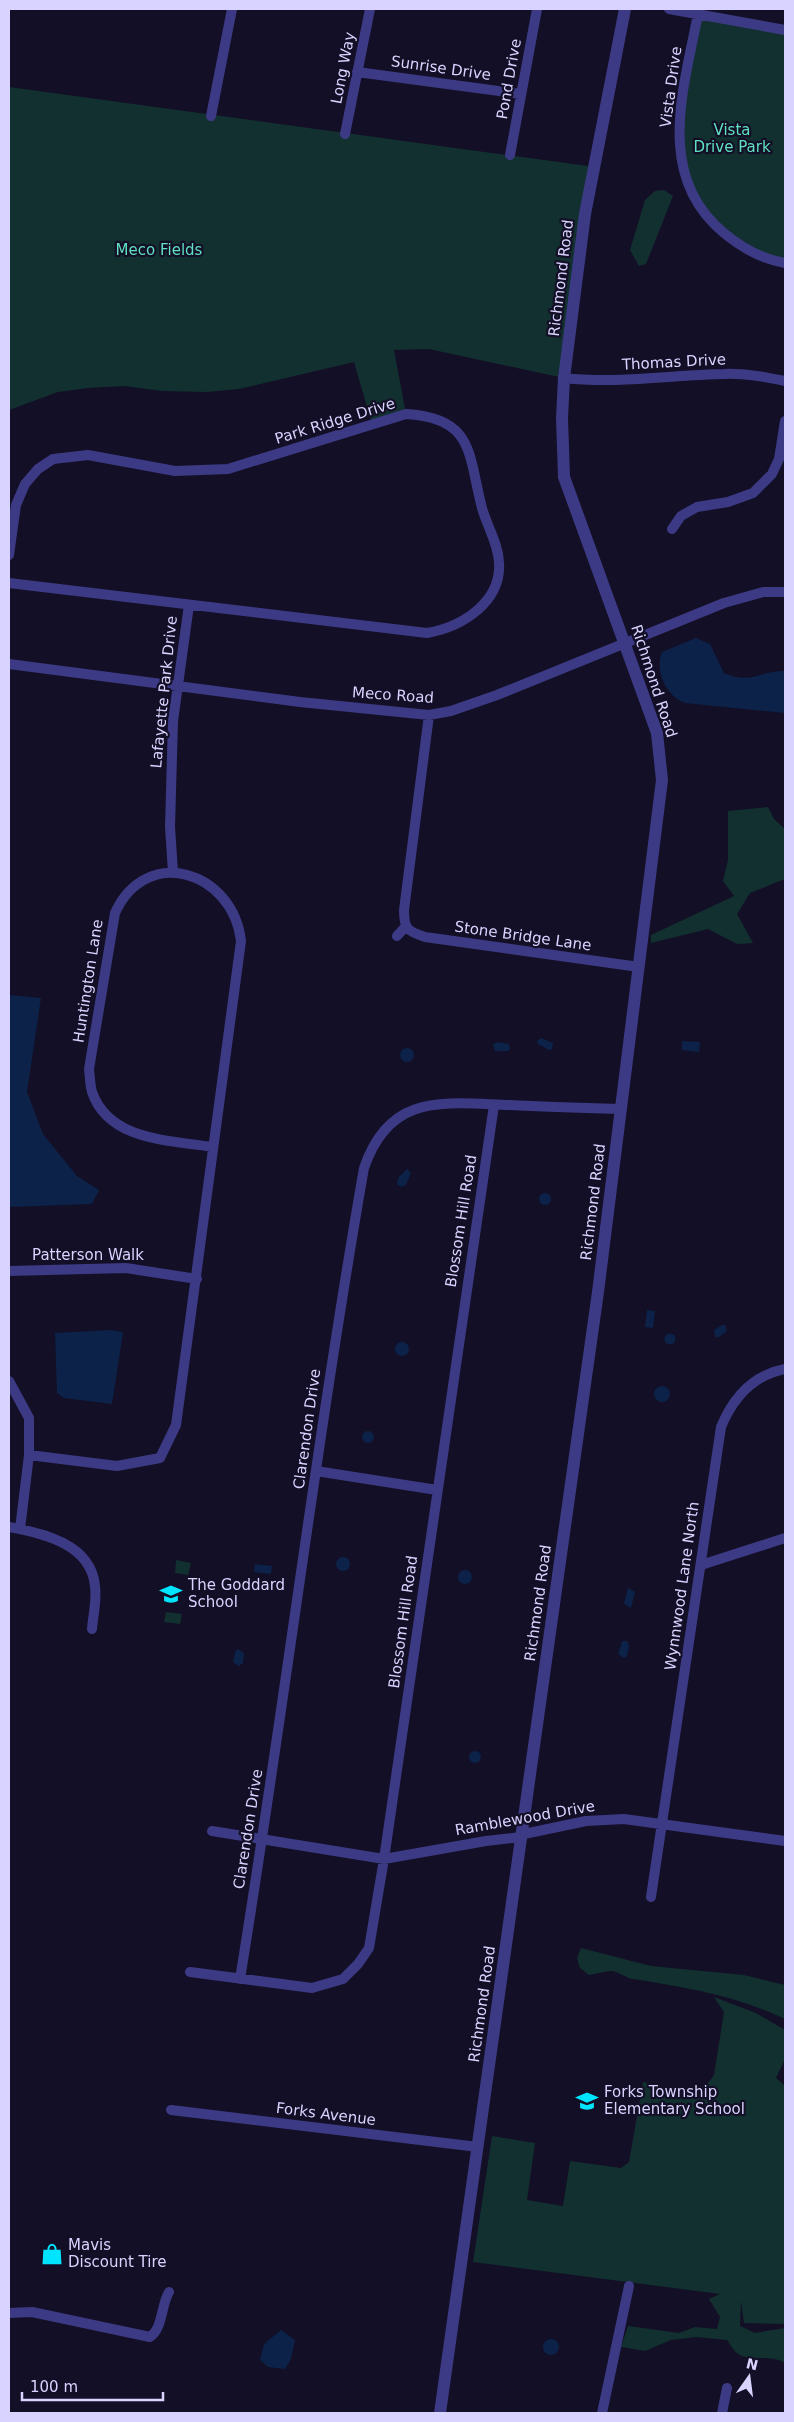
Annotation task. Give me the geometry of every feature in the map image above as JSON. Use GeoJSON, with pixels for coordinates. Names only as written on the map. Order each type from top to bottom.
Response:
{"type":"FeatureCollection","features":[{"type":"Feature","properties":{"kind":"street"},"geometry":{"type":"LineString","coordinates":[[211,116],[232,9]]}},
{"type":"Feature","properties":{"kind":"street","name":"Long Way"},"geometry":{"type":"LineString","coordinates":[[345,134],[370,9]]}},
{"type":"Feature","properties":{"kind":"street","name":"Pond Drive"},"geometry":{"type":"LineString","coordinates":[[510,155],[537,9]]}},
{"type":"Feature","properties":{"kind":"street","name":"Richmond Road"},"geometry":{"type":"LineString","coordinates":[[440,2413],[598,1292],[662,780],[662,765],[657,733],[626,642],[564,478],[562,418],[564,378],[586,214],[625,9]]}},
{"type":"Feature","properties":{"kind":"street"},"geometry":{"type":"LineString","coordinates":[[669,9],[699,11],[785,30]]}},
{"type":"Feature","properties":{"kind":"street","name":"Vista Drive"},"geometry":{"type":"LineString","coordinates":[[699,11],[680,115],[681,160],[687,180],[696,201],[720,230],[749,250],[785,263]]}},
{"type":"Feature","properties":{"kind":"street","name":"Sunrise Drive"},"geometry":{"type":"LineString","coordinates":[[357,72],[521,94]]}},
{"type":"Feature","properties":{"kind":"street","name":"Thomas Drive"},"geometry":{"type":"LineString","coordinates":[[564,378],[643,380],[725,374],[785,381]]}},
{"type":"Feature","properties":{"kind":"street","name":"Park Ridge Drive"},"geometry":{"type":"LineString","coordinates":[[9,555],[16,504],[25,484],[38,469],[53,458],[88,455],[175,471],[228,469],[406,414],[426,416],[443,422],[463,438],[469,449],[482,508],[496,548],[499,564],[497,583],[488,600],[476,612],[444,630],[427,632],[9,583]]}},
{"type":"Feature","properties":{"kind":"street"},"geometry":{"type":"LineString","coordinates":[[672,529],[681,516],[697,507],[728,502],[753,493],[772,474],[779,459],[785,421]]}},
{"type":"Feature","properties":{"kind":"street","name":"Meco Road"},"geometry":{"type":"LineString","coordinates":[[9,664],[429,715],[451,711],[497,695],[743,597],[763,592],[785,592]]}},
{"type":"Feature","properties":{"kind":"street","name":"Lafayette Park Drive"},"geometry":{"type":"LineString","coordinates":[[173,872],[170,770],[173,721],[189,605]]}},
{"type":"Feature","properties":{"kind":"street"},"geometry":{"type":"LineString","coordinates":[[397,936],[406,926],[404,923],[404,910],[429,715]]}},
{"type":"Feature","properties":{"kind":"street"},"geometry":{"type":"LineString","coordinates":[[29,1455],[117,1466],[160,1458],[173,1433],[179,1413],[198,1278],[212,1147],[241,941],[240,930],[233,911],[222,895],[191,876],[173,872]]}},
{"type":"Feature","properties":{"kind":"street","name":"Huntington Lane"},"geometry":{"type":"LineString","coordinates":[[173,872],[161,874],[138,884],[128,892],[114,914],[90,1069],[91,1091],[100,1109],[125,1130],[140,1135],[212,1147]]}},
{"type":"Feature","properties":{"kind":"street","name":"Stone Bridge Lane"},"geometry":{"type":"LineString","coordinates":[[406,926],[409,931],[425,937],[639,967]]}},
{"type":"Feature","properties":{"kind":"street","name":"Clarendon Drive"},"geometry":{"type":"LineString","coordinates":[[240,1979],[263,1838],[339,1311],[364,1168],[370,1148],[390,1125],[414,1110],[432,1104],[621,1109]]}},
{"type":"Feature","properties":{"kind":"street","name":"Blossom Hill Road"},"geometry":{"type":"LineString","coordinates":[[190,1972],[312,1988],[336,1982],[351,1972],[369,1948],[384,1859],[436,1490],[494,1105]]}},
{"type":"Feature","properties":{"kind":"street","name":"Patterson Walk"},"geometry":{"type":"LineString","coordinates":[[9,1271],[126,1268],[198,1278]]}},
{"type":"Feature","properties":{"kind":"street","name":"Wynnwood Lane North"},"geometry":{"type":"LineString","coordinates":[[651,1897],[722,1427],[739,1395],[769,1374],[785,1369]]}},
{"type":"Feature","properties":{"kind":"street"},"geometry":{"type":"LineString","coordinates":[[9,1381],[29,1418],[29,1455],[20,1529]]}},
{"type":"Feature","properties":{"kind":"street"},"geometry":{"type":"LineString","coordinates":[[316,1471],[436,1490]]}},
{"type":"Feature","properties":{"kind":"street"},"geometry":{"type":"LineString","coordinates":[[9,1527],[56,1538],[80,1555],[86,1563],[95,1584],[92,1629]]}},
{"type":"Feature","properties":{"kind":"street"},"geometry":{"type":"LineString","coordinates":[[701,1565],[785,1538]]}},
{"type":"Feature","properties":{"kind":"street","name":"Ramblewood Drive"},"geometry":{"type":"LineString","coordinates":[[212,1831],[384,1859],[486,1841],[522,1837],[524,1834],[561,1825],[605,1819],[662,1822],[785,1841]]}},
{"type":"Feature","properties":{"kind":"street","name":"Forks Avenue"},"geometry":{"type":"LineString","coordinates":[[171,2110],[478,2147]]}},
{"type":"Feature","properties":{"kind":"street"},"geometry":{"type":"LineString","coordinates":[[602,2413],[629,2286]]}},
{"type":"Feature","properties":{"kind":"street"},"geometry":{"type":"LineString","coordinates":[[9,2313],[32,2312],[150,2337],[156,2331],[164,2303],[170,2292]]}},
{"type":"Feature","properties":{"kind":"street"},"geometry":{"type":"LineString","coordinates":[[722,2413],[727,2388]]}},
{"type":"Feature","properties":{"kind":"green space","name":"Vista Drive Park"},"geometry":{"type":"Polygon","coordinates":[[[698,14],[785,30],[785,263],[749,250],[696,201],[680,147],[698,14]]]}},
{"type":"Feature","properties":{"kind":"green space","name":"Meco Fields"},"geometry":{"type":"Polygon","coordinates":[[[9,87],[595,167],[564,378],[429,349],[394,350],[406,414],[372,424],[354,362],[239,389],[207,392],[162,391],[124,386],[58,392],[9,410],[9,87]]]}},
{"type":"Feature","properties":{"kind":"green space"},"geometry":{"type":"Polygon","coordinates":[[[664,190],[673,196],[646,264],[639,266],[630,250],[645,200],[655,191],[664,190]]]}},
{"type":"Feature","properties":{"kind":"green space"},"geometry":{"type":"Polygon","coordinates":[[[768,807],[774,819],[785,829],[785,879],[750,893],[737,914],[753,943],[737,944],[708,929],[651,943],[651,935],[734,896],[723,881],[728,860],[728,811],[768,807]]]}},
{"type":"Feature","properties":{"kind":"green space"},"geometry":{"type":"Polygon","coordinates":[[[176,1560],[191,1563],[188,1575],[175,1573],[176,1560]]]}},
{"type":"Feature","properties":{"kind":"green space"},"geometry":{"type":"Polygon","coordinates":[[[166,1612],[182,1614],[180,1624],[164,1622],[166,1612]]]}},
{"type":"Feature","properties":{"kind":"green space"},"geometry":{"type":"Polygon","coordinates":[[[581,1948],[651,1966],[744,1975],[785,1985],[785,2019],[730,1998],[630,1978],[612,1971],[589,1975],[580,1968],[577,1958],[581,1948]]]}},
{"type":"Feature","properties":{"kind":"green space"},"geometry":{"type":"Polygon","coordinates":[[[714,1997],[756,2013],[785,2030],[785,2059],[776,2078],[785,2086],[785,2324],[744,2323],[741,2301],[740,2326],[755,2333],[785,2328],[785,2363],[773,2359],[742,2356],[736,2352],[727,2340],[696,2337],[671,2340],[645,2351],[621,2347],[628,2326],[679,2333],[695,2327],[717,2329],[720,2317],[709,2299],[720,2294],[473,2262],[492,2136],[535,2143],[527,2200],[563,2206],[570,2161],[621,2168],[629,2162],[643,2082],[672,2089],[691,2090],[700,2088],[714,2075],[724,2012],[714,1997]]]}},
{"type":"Feature","properties":{"kind":"water"},"geometry":{"type":"Polygon","coordinates":[[[696,638],[710,644],[724,673],[749,678],[785,671],[785,713],[685,703],[673,695],[661,675],[660,659],[662,652],[696,638]]]}},
{"type":"Feature","properties":{"kind":"water"},"geometry":{"type":"Polygon","coordinates":[[[9,995],[41,998],[27,1092],[43,1134],[77,1176],[99,1190],[92,1204],[9,1207],[9,995]]]}},
{"type":"Feature","properties":{"kind":"water"},"geometry":{"type":"Polygon","coordinates":[[[541,1038],[553,1043],[552,1049],[549,1050],[538,1044],[537,1041],[541,1038]]]}},
{"type":"Feature","properties":{"kind":"water"},"geometry":{"type":"Polygon","coordinates":[[[682,1041],[700,1042],[699,1052],[682,1050],[682,1041]]]}},
{"type":"Feature","properties":{"kind":"water"},"geometry":{"type":"Polygon","coordinates":[[[498,1042],[509,1044],[510,1049],[508,1051],[495,1051],[493,1044],[498,1042]]]}},
{"type":"Feature","properties":{"kind":"water"},"geometry":{"type":"Polygon","coordinates":[[[407,1048],[412,1050],[414,1055],[412,1060],[407,1062],[402,1060],[400,1055],[402,1050],[407,1048]]]}},
{"type":"Feature","properties":{"kind":"water"},"geometry":{"type":"Polygon","coordinates":[[[407,1169],[411,1173],[406,1185],[401,1187],[397,1184],[398,1178],[407,1169]]]}},
{"type":"Feature","properties":{"kind":"water"},"geometry":{"type":"Polygon","coordinates":[[[545,1193],[551,1199],[545,1205],[539,1199],[545,1193]]]}},
{"type":"Feature","properties":{"kind":"water"},"geometry":{"type":"Polygon","coordinates":[[[647,1310],[655,1311],[653,1328],[645,1327],[647,1310]]]}},
{"type":"Feature","properties":{"kind":"water"},"geometry":{"type":"Polygon","coordinates":[[[725,1325],[727,1331],[719,1337],[715,1337],[714,1330],[725,1325]]]}},
{"type":"Feature","properties":{"kind":"water"},"geometry":{"type":"Polygon","coordinates":[[[111,1330],[123,1332],[112,1404],[64,1398],[57,1393],[55,1333],[111,1330]]]}},
{"type":"Feature","properties":{"kind":"water"},"geometry":{"type":"Polygon","coordinates":[[[670,1333],[676,1339],[670,1345],[664,1339],[670,1333]]]}},
{"type":"Feature","properties":{"kind":"water"},"geometry":{"type":"Polygon","coordinates":[[[402,1342],[407,1344],[409,1349],[407,1354],[402,1356],[397,1354],[395,1349],[397,1344],[402,1342]]]}},
{"type":"Feature","properties":{"kind":"water"},"geometry":{"type":"Polygon","coordinates":[[[662,1386],[670,1394],[662,1402],[654,1394],[662,1386]]]}},
{"type":"Feature","properties":{"kind":"water"},"geometry":{"type":"Polygon","coordinates":[[[370,1431],[373,1432],[373,1442],[366,1443],[363,1442],[362,1435],[363,1432],[370,1431]]]}},
{"type":"Feature","properties":{"kind":"water"},"geometry":{"type":"Polygon","coordinates":[[[343,1557],[348,1559],[350,1564],[348,1569],[343,1571],[338,1569],[336,1564],[338,1559],[343,1557]]]}},
{"type":"Feature","properties":{"kind":"water"},"geometry":{"type":"Polygon","coordinates":[[[255,1564],[272,1566],[271,1574],[254,1572],[255,1564]]]}},
{"type":"Feature","properties":{"kind":"water"},"geometry":{"type":"Polygon","coordinates":[[[462,1570],[468,1570],[472,1577],[468,1584],[462,1584],[458,1580],[458,1574],[462,1570]]]}},
{"type":"Feature","properties":{"kind":"water"},"geometry":{"type":"Polygon","coordinates":[[[628,1588],[635,1592],[631,1608],[624,1604],[628,1588]]]}},
{"type":"Feature","properties":{"kind":"water"},"geometry":{"type":"Polygon","coordinates":[[[622,1641],[627,1641],[629,1645],[627,1656],[624,1658],[618,1654],[622,1641]]]}},
{"type":"Feature","properties":{"kind":"water"},"geometry":{"type":"Polygon","coordinates":[[[238,1649],[244,1653],[243,1663],[239,1666],[233,1662],[235,1652],[238,1649]]]}},
{"type":"Feature","properties":{"kind":"water"},"geometry":{"type":"Polygon","coordinates":[[[473,1751],[477,1751],[481,1757],[477,1763],[473,1763],[469,1759],[469,1755],[473,1751]]]}},
{"type":"Feature","properties":{"kind":"water"},"geometry":{"type":"Polygon","coordinates":[[[281,2330],[295,2340],[291,2359],[285,2369],[268,2367],[260,2360],[264,2344],[281,2330]]]}},
{"type":"Feature","properties":{"kind":"water"},"geometry":{"type":"Polygon","coordinates":[[[551,2339],[557,2341],[559,2347],[557,2353],[551,2355],[545,2353],[543,2347],[545,2341],[551,2339]]]}},
{"type":"Feature","properties":{"kind":"place","name":"The Goddard School"},"geometry":{"type":"Point","coordinates":[171,1594]}},
{"type":"Feature","properties":{"kind":"place","name":"Forks Township Elementary School"},"geometry":{"type":"Point","coordinates":[587,2101]}},
{"type":"Feature","properties":{"kind":"place","name":"Mavis Discount Tire"},"geometry":{"type":"Point","coordinates":[52,2254]}}]}
